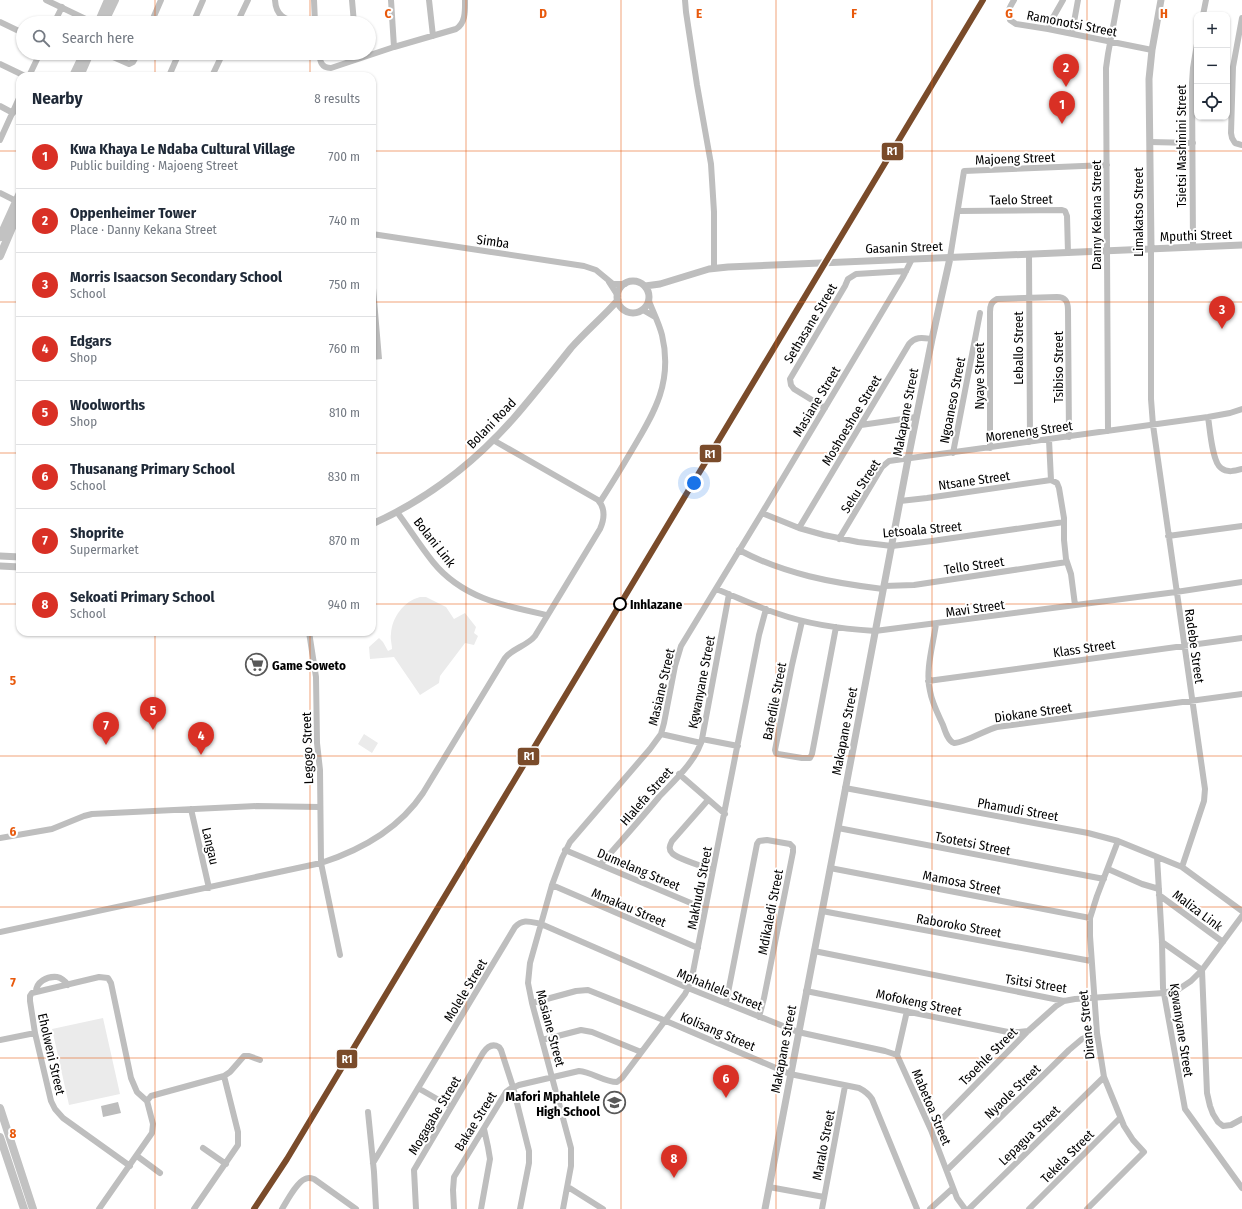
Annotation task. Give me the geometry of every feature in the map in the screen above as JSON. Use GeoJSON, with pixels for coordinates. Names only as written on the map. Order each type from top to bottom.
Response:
{"type":"FeatureCollection","features":[{"type":"Feature","properties":{"kind":"main road"},"geometry":{"type":"LineString","coordinates":[[101,16],[108,0]]}},
{"type":"Feature","properties":{"kind":"main road"},"geometry":{"type":"LineString","coordinates":[[107,16],[115,0]]}},
{"type":"Feature","properties":{"kind":"main road"},"geometry":{"type":"LineString","coordinates":[[75,72],[81,60]]}},
{"type":"Feature","properties":{"kind":"main road"},"geometry":{"type":"LineString","coordinates":[[82,72],[87,60]]}},
{"type":"Feature","properties":{"kind":"main road"},"geometry":{"type":"LineString","coordinates":[[0,237],[16,205]]}},
{"type":"Feature","properties":{"kind":"main road"},"geometry":{"type":"LineString","coordinates":[[0,256],[16,218]]}},
{"type":"Feature","properties":{"kind":"main road"},"geometry":{"type":"LineString","coordinates":[[0,1109],[33,1209]]}},
{"type":"Feature","properties":{"kind":"main road"},"geometry":{"type":"LineString","coordinates":[[0,1137],[24,1209]]}},
{"type":"Feature","properties":{"kind":"street"},"geometry":{"type":"LineString","coordinates":[[46,0],[80,16]]}},
{"type":"Feature","properties":{"kind":"street"},"geometry":{"type":"LineString","coordinates":[[154,16],[161,0]]}},
{"type":"Feature","properties":{"kind":"street"},"geometry":{"type":"LineString","coordinates":[[196,16],[203,0]]}},
{"type":"Feature","properties":{"kind":"street"},"geometry":{"type":"LineString","coordinates":[[240,16],[248,0]]}},
{"type":"Feature","properties":{"kind":"street"},"geometry":{"type":"LineString","coordinates":[[275,0],[278,13],[282,16]]}},
{"type":"Feature","properties":{"kind":"street"},"geometry":{"type":"LineString","coordinates":[[314,0],[315,16]]}},
{"type":"Feature","properties":{"kind":"street"},"geometry":{"type":"LineString","coordinates":[[352,0],[353,16]]}},
{"type":"Feature","properties":{"kind":"street"},"geometry":{"type":"LineString","coordinates":[[391,0],[394,47]]}},
{"type":"Feature","properties":{"kind":"street"},"geometry":{"type":"LineString","coordinates":[[429,0],[432,36]]}},
{"type":"Feature","properties":{"kind":"street"},"geometry":{"type":"LineString","coordinates":[[376,51],[456,29],[460,26],[464,18],[465,0]]}},
{"type":"Feature","properties":{"kind":"street"},"geometry":{"type":"LineString","coordinates":[[685,0],[697,85],[711,164],[714,212],[714,268]]}},
{"type":"Feature","properties":{"kind":"street","name":"Ramonotsi Street"},"geometry":{"type":"LineString","coordinates":[[1014,0],[1008,12],[1008,17],[1016,24],[1048,28],[1152,50]]}},
{"type":"Feature","properties":{"kind":"street"},"geometry":{"type":"LineString","coordinates":[[1048,28],[1063,0]]}},
{"type":"Feature","properties":{"kind":"street"},"geometry":{"type":"LineString","coordinates":[[1072,33],[1078,0]]}},
{"type":"Feature","properties":{"kind":"street","name":"Danny Kekana Street"},"geometry":{"type":"LineString","coordinates":[[1108,431],[1106,68],[1118,0]]}},
{"type":"Feature","properties":{"kind":"street","name":"Limakatso Street"},"geometry":{"type":"LineString","coordinates":[[1153,425],[1151,391],[1149,79],[1152,50],[1161,0]]}},
{"type":"Feature","properties":{"kind":"street"},"geometry":{"type":"LineString","coordinates":[[1204,12],[1206,0]]}},
{"type":"Feature","properties":{"kind":"street"},"geometry":{"type":"LineString","coordinates":[[58,16],[62,7]]}},
{"type":"Feature","properties":{"kind":"street"},"geometry":{"type":"LineString","coordinates":[[1240,145],[1234,141],[1231,133],[1234,57],[1242,18]]}},
{"type":"Feature","properties":{"kind":"street"},"geometry":{"type":"LineString","coordinates":[[0,22],[16,29]]}},
{"type":"Feature","properties":{"kind":"street","name":"Tsietsi Mashinini Street"},"geometry":{"type":"LineString","coordinates":[[1193,247],[1192,75],[1196,48]]}},
{"type":"Feature","properties":{"kind":"street"},"geometry":{"type":"LineString","coordinates":[[31,72],[37,60]]}},
{"type":"Feature","properties":{"kind":"street"},"geometry":{"type":"LineString","coordinates":[[120,60],[129,64],[134,60]]}},
{"type":"Feature","properties":{"kind":"street"},"geometry":{"type":"LineString","coordinates":[[171,72],[176,60]]}},
{"type":"Feature","properties":{"kind":"street"},"geometry":{"type":"LineString","coordinates":[[214,72],[220,60]]}},
{"type":"Feature","properties":{"kind":"street"},"geometry":{"type":"LineString","coordinates":[[320,60],[324,67],[330,68],[347,60]]}},
{"type":"Feature","properties":{"kind":"street"},"geometry":{"type":"LineString","coordinates":[[0,64],[17,72]]}},
{"type":"Feature","properties":{"kind":"street"},"geometry":{"type":"LineString","coordinates":[[0,106],[13,113]]}},
{"type":"Feature","properties":{"kind":"street"},"geometry":{"type":"LineString","coordinates":[[0,140],[16,106]]}},
{"type":"Feature","properties":{"kind":"street"},"geometry":{"type":"LineString","coordinates":[[1150,142],[1192,143]]}},
{"type":"Feature","properties":{"kind":"street","name":"Majoeng Street"},"geometry":{"type":"LineString","coordinates":[[950,258],[964,171],[1106,165]]}},
{"type":"Feature","properties":{"kind":"street"},"geometry":{"type":"LineString","coordinates":[[0,193],[16,198]]}},
{"type":"Feature","properties":{"kind":"street","name":"Taelo Street"},"geometry":{"type":"LineString","coordinates":[[958,211],[1065,211],[1067,216],[1068,253]]}},
{"type":"Feature","properties":{"kind":"street","name":"Simba"},"geometry":{"type":"LineString","coordinates":[[376,235],[584,266],[596,270],[607,280]]}},
{"type":"Feature","properties":{"kind":"street","name":"Mputhi Street"},"geometry":{"type":"LineString","coordinates":[[1151,249],[1242,245]]}},
{"type":"Feature","properties":{"kind":"street","name":"Gasanin Street"},"geometry":{"type":"LineString","coordinates":[[645,286],[660,284],[714,268],[1151,249]]}},
{"type":"Feature","properties":{"kind":"street","name":"Leballo Street"},"geometry":{"type":"LineString","coordinates":[[1029,254],[1030,442]]}},
{"type":"Feature","properties":{"kind":"street","name":"Makapane Street"},"geometry":{"type":"LineString","coordinates":[[765,1209],[916,417],[950,258]]}},
{"type":"Feature","properties":{"kind":"street","name":"Masiane Street"},"geometry":{"type":"LineString","coordinates":[[563,1209],[571,1166],[571,1148],[528,983],[528,973],[552,885],[565,850],[661,734],[679,651],[825,408],[912,259]]}},
{"type":"Feature","properties":{"kind":"street","name":"Sethasane Street"},"geometry":{"type":"LineString","coordinates":[[825,408],[794,389],[791,385],[790,379],[848,279],[856,274],[906,271]]}},
{"type":"Feature","properties":{"kind":"street"},"geometry":{"type":"LineString","coordinates":[[600,502],[648,423],[658,403],[664,380],[665,357],[662,335],[645,286],[636,282],[613,284],[607,280]]}},
{"type":"Feature","properties":{"kind":"street"},"geometry":{"type":"LineString","coordinates":[[607,280],[622,308],[627,312],[633,313],[643,310],[647,305],[649,298]]}},
{"type":"Feature","properties":{"kind":"street"},"geometry":{"type":"LineString","coordinates":[[618,298],[620,289],[625,284]]}},
{"type":"Feature","properties":{"kind":"street","name":"Gasanin Street"},"geometry":{"type":"LineString","coordinates":[[649,298],[655,287],[660,284]]}},
{"type":"Feature","properties":{"kind":"street","name":"Tsibiso Street"},"geometry":{"type":"LineString","coordinates":[[1029,298],[1057,297],[1064,298],[1067,302],[1069,437]]}},
{"type":"Feature","properties":{"kind":"street","name":"Bolani Road"},"geometry":{"type":"LineString","coordinates":[[606,315],[618,298]]}},
{"type":"Feature","properties":{"kind":"street","name":"Nyaye Street"},"geometry":{"type":"LineString","coordinates":[[990,448],[991,304],[997,299],[1029,298]]}},
{"type":"Feature","properties":{"kind":"street","name":"Bolani Road"},"geometry":{"type":"LineString","coordinates":[[376,522],[397,512],[446,481],[472,460],[493,440],[530,399],[572,347],[589,329],[606,315],[622,308]]}},
{"type":"Feature","properties":{"kind":"street"},"geometry":{"type":"LineString","coordinates":[[643,310],[656,318]]}},
{"type":"Feature","properties":{"kind":"street","name":"Ngoaneso Street"},"geometry":{"type":"LineString","coordinates":[[953,453],[980,313]]}},
{"type":"Feature","properties":{"kind":"street"},"geometry":{"type":"LineString","coordinates":[[978,328],[982,325],[990,323]]}},
{"type":"Feature","properties":{"kind":"street","name":"Moshoeshoe Street"},"geometry":{"type":"LineString","coordinates":[[799,528],[909,344],[914,339],[918,338],[932,339]]}},
{"type":"Feature","properties":{"kind":"street","name":"Moreneng Street"},"geometry":{"type":"LineString","coordinates":[[908,459],[1208,417],[1242,409]]}},
{"type":"Feature","properties":{"kind":"street"},"geometry":{"type":"LineString","coordinates":[[861,425],[916,417]]}},
{"type":"Feature","properties":{"kind":"street"},"geometry":{"type":"LineString","coordinates":[[1208,417],[1214,456],[1218,466],[1227,471],[1242,469]]}},
{"type":"Feature","properties":{"kind":"street","name":"Radebe Street"},"geometry":{"type":"LineString","coordinates":[[1153,425],[1204,780],[1204,795],[1201,808],[1182,867]]}},
{"type":"Feature","properties":{"kind":"street"},"geometry":{"type":"LineString","coordinates":[[0,932],[320,863],[341,856],[381,836],[408,813],[423,793],[505,658],[511,652],[533,639],[600,530],[604,514],[603,507],[600,502],[493,440]]}},
{"type":"Feature","properties":{"kind":"street"},"geometry":{"type":"LineString","coordinates":[[1049,440],[1051,480],[1058,486],[1064,522],[1067,562],[1071,574],[1075,605]]}},
{"type":"Feature","properties":{"kind":"street","name":"Seku Street"},"geometry":{"type":"LineString","coordinates":[[839,538],[884,464],[889,461],[908,459]]}},
{"type":"Feature","properties":{"kind":"street","name":"Ntsane Street"},"geometry":{"type":"LineString","coordinates":[[900,500],[927,498],[1051,480]]}},
{"type":"Feature","properties":{"kind":"street","name":"Bolani Link"},"geometry":{"type":"LineString","coordinates":[[397,512],[433,562],[456,584],[474,594],[500,605],[547,615]]}},
{"type":"Feature","properties":{"kind":"street","name":"Letsoala Street"},"geometry":{"type":"LineString","coordinates":[[762,513],[799,528],[839,538],[892,546],[1064,522]]}},
{"type":"Feature","properties":{"kind":"street"},"geometry":{"type":"LineString","coordinates":[[1057,523],[1064,534]]}},
{"type":"Feature","properties":{"kind":"street"},"geometry":{"type":"LineString","coordinates":[[1168,536],[1242,526]]}},
{"type":"Feature","properties":{"kind":"street","name":"Tello Street"},"geometry":{"type":"LineString","coordinates":[[739,550],[773,566],[798,573],[835,582],[884,588],[914,585],[1067,562]]}},
{"type":"Feature","properties":{"kind":"street"},"geometry":{"type":"LineString","coordinates":[[0,556],[16,557]]}},
{"type":"Feature","properties":{"kind":"street"},"geometry":{"type":"LineString","coordinates":[[0,566],[16,567]]}},
{"type":"Feature","properties":{"kind":"street","name":"Mavi Street"},"geometry":{"type":"LineString","coordinates":[[716,589],[766,610],[802,621],[836,627],[876,631],[1242,582]]}},
{"type":"Feature","properties":{"kind":"street","name":"Kgwanyane Street"},"geometry":{"type":"LineString","coordinates":[[729,594],[701,741],[738,746]]}},
{"type":"Feature","properties":{"kind":"street","name":"Makhudu Street"},"geometry":{"type":"LineString","coordinates":[[552,1077],[579,1071],[617,1082],[622,1078],[666,1020],[688,988],[698,948],[759,636],[766,610]]}},
{"type":"Feature","properties":{"kind":"street","name":"Bafedile Street"},"geometry":{"type":"LineString","coordinates":[[802,621],[775,750],[776,753],[808,759],[812,754],[836,627]]}},
{"type":"Feature","properties":{"kind":"street","name":"Diokane Street"},"geometry":{"type":"LineString","coordinates":[[936,624],[928,681],[931,697],[947,735],[951,741],[956,743],[997,727],[1242,694]]}},
{"type":"Feature","properties":{"kind":"street","name":"Legogo Street"},"geometry":{"type":"LineString","coordinates":[[310,636],[316,677],[317,743],[320,770],[320,863],[340,955]]}},
{"type":"Feature","properties":{"kind":"street","name":"Klass Street"},"geometry":{"type":"LineString","coordinates":[[928,681],[1242,638]]}},
{"type":"Feature","properties":{"kind":"street"},"geometry":{"type":"LineString","coordinates":[[661,734],[701,741]]}},
{"type":"Feature","properties":{"kind":"street","name":"Hlalefa Street"},"geometry":{"type":"LineString","coordinates":[[601,864],[697,752],[701,741]]}},
{"type":"Feature","properties":{"kind":"street"},"geometry":{"type":"LineString","coordinates":[[679,774],[725,814]]}},
{"type":"Feature","properties":{"kind":"street","name":"Phamudi Street"},"geometry":{"type":"LineString","coordinates":[[845,788],[1088,833],[1118,841],[1182,867],[1242,911]]}},
{"type":"Feature","properties":{"kind":"street"},"geometry":{"type":"LineString","coordinates":[[708,800],[672,841],[669,849],[677,856],[713,870]]}},
{"type":"Feature","properties":{"kind":"street"},"geometry":{"type":"LineString","coordinates":[[0,838],[52,829],[80,817],[92,814],[257,806],[319,807]]}},
{"type":"Feature","properties":{"kind":"street","name":"Langau"},"geometry":{"type":"LineString","coordinates":[[191,809],[209,888]]}},
{"type":"Feature","properties":{"kind":"street","name":"Tsotetsi Street"},"geometry":{"type":"LineString","coordinates":[[838,828],[1104,878]]}},
{"type":"Feature","properties":{"kind":"street","name":"Mdikaledi Street"},"geometry":{"type":"LineString","coordinates":[[726,1003],[758,842],[766,840],[787,843],[792,845],[793,852],[759,1017]]}},
{"type":"Feature","properties":{"kind":"street","name":"Dirane Street"},"geometry":{"type":"LineString","coordinates":[[1087,1209],[1144,1152],[1132,1140],[1120,1118],[1104,1077],[1097,1033],[1094,998],[1090,918],[1118,841]]}},
{"type":"Feature","properties":{"kind":"street","name":"Dumelang Street"},"geometry":{"type":"LineString","coordinates":[[565,850],[705,909]]}},
{"type":"Feature","properties":{"kind":"street","name":"Kgwanyane Street"},"geometry":{"type":"LineString","coordinates":[[1157,857],[1164,993],[1185,1109],[1242,1188]]}},
{"type":"Feature","properties":{"kind":"street","name":"Mamosa Street"},"geometry":{"type":"LineString","coordinates":[[830,868],[1090,918]]}},
{"type":"Feature","properties":{"kind":"street","name":"Maliza Link"},"geometry":{"type":"LineString","coordinates":[[1108,869],[1159,892],[1223,942]]}},
{"type":"Feature","properties":{"kind":"street","name":"Mmakau Street"},"geometry":{"type":"LineString","coordinates":[[552,885],[698,948]]}},
{"type":"Feature","properties":{"kind":"street","name":"Raboroko Street"},"geometry":{"type":"LineString","coordinates":[[822,911],[1091,961]]}},
{"type":"Feature","properties":{"kind":"street","name":"Tsitsi Street"},"geometry":{"type":"LineString","coordinates":[[814,951],[1064,1002],[1094,998],[1164,993],[1179,989],[1186,985],[1202,970],[1242,916]]}},
{"type":"Feature","properties":{"kind":"street","name":"Molele Street"},"geometry":{"type":"LineString","coordinates":[[373,1163],[515,927],[526,921],[541,924]]}},
{"type":"Feature","properties":{"kind":"street","name":"Mphahlele Street"},"geometry":{"type":"LineString","coordinates":[[541,924],[688,988],[798,1032],[897,1055]]}},
{"type":"Feature","properties":{"kind":"street"},"geometry":{"type":"LineString","coordinates":[[1162,942],[1202,970],[1207,1086],[1209,1100],[1213,1114],[1221,1125],[1229,1126],[1242,1119]]}},
{"type":"Feature","properties":{"kind":"street"},"geometry":{"type":"LineString","coordinates":[[68,985],[61,979],[52,978],[38,983],[36,992],[68,985],[99,977],[108,978],[111,983],[131,1078],[137,1092],[148,1101],[153,1124],[153,1131],[99,1209]]}},
{"type":"Feature","properties":{"kind":"street","name":"Kolisang Street"},"geometry":{"type":"LineString","coordinates":[[532,1003],[588,990],[666,1020],[790,1074],[859,1088],[865,1091],[872,1098],[917,1209]]}},
{"type":"Feature","properties":{"kind":"street","name":"Mofokeng Street"},"geometry":{"type":"LineString","coordinates":[[806,991],[1008,1032],[1028,1031]]}},
{"type":"Feature","properties":{"kind":"street","name":"Eholweni Street"},"geometry":{"type":"LineString","coordinates":[[36,992],[32,993],[30,996],[30,1001],[35,1033],[51,1102],[57,1113],[63,1118],[130,1166]]}},
{"type":"Feature","properties":{"kind":"street","name":"Tsoehle Street"},"geometry":{"type":"LineString","coordinates":[[931,1130],[1028,1031],[1056,1006],[1064,1002]]}},
{"type":"Feature","properties":{"kind":"street"},"geometry":{"type":"LineString","coordinates":[[897,1055],[907,1011]]}},
{"type":"Feature","properties":{"kind":"street"},"geometry":{"type":"LineString","coordinates":[[542,1040],[582,1030],[592,1032],[641,1052]]}},
{"type":"Feature","properties":{"kind":"street"},"geometry":{"type":"LineString","coordinates":[[0,1040],[35,1033]]}},
{"type":"Feature","properties":{"kind":"street","name":"Nyaole Street"},"geometry":{"type":"LineString","coordinates":[[947,1170],[1069,1050],[1082,1039],[1097,1033]]}},
{"type":"Feature","properties":{"kind":"street","name":"Mogagabe Street"},"geometry":{"type":"LineString","coordinates":[[416,1209],[414,1170],[486,1049],[497,1045],[501,1050],[513,1088]]}},
{"type":"Feature","properties":{"kind":"street","name":"Mabetoa Street"},"geometry":{"type":"LineString","coordinates":[[897,1055],[931,1130],[957,1198],[965,1209]]}},
{"type":"Feature","properties":{"kind":"street"},"geometry":{"type":"LineString","coordinates":[[148,1101],[153,1094],[224,1076],[230,1072],[244,1056],[249,1056],[260,1060]]}},
{"type":"Feature","properties":{"kind":"street"},"geometry":{"type":"LineString","coordinates":[[194,1209],[236,1150],[239,1141],[224,1076]]}},
{"type":"Feature","properties":{"kind":"street","name":"Bakae Street"},"geometry":{"type":"LineString","coordinates":[[454,1209],[454,1177],[506,1092],[513,1088],[552,1077]]}},
{"type":"Feature","properties":{"kind":"street","name":"Lepagua Street"},"geometry":{"type":"LineString","coordinates":[[969,1209],[1104,1077]]}},
{"type":"Feature","properties":{"kind":"street","name":"Maralo Street"},"geometry":{"type":"LineString","coordinates":[[822,1209],[845,1086]]}},
{"type":"Feature","properties":{"kind":"street"},"geometry":{"type":"LineString","coordinates":[[418,1088],[451,1107]]}},
{"type":"Feature","properties":{"kind":"street"},"geometry":{"type":"LineString","coordinates":[[513,1088],[529,1157],[520,1209]]}},
{"type":"Feature","properties":{"kind":"street"},"geometry":{"type":"LineString","coordinates":[[368,1112],[376,1209]]}},
{"type":"Feature","properties":{"kind":"street","name":"Tekela Street"},"geometry":{"type":"LineString","coordinates":[[1029,1209],[1120,1118]]}},
{"type":"Feature","properties":{"kind":"street"},"geometry":{"type":"LineString","coordinates":[[482,1209],[490,1159],[484,1129]]}},
{"type":"Feature","properties":{"kind":"street"},"geometry":{"type":"LineString","coordinates":[[203,1148],[226,1164]]}},
{"type":"Feature","properties":{"kind":"street"},"geometry":{"type":"LineString","coordinates":[[137,1156],[160,1172]]}},
{"type":"Feature","properties":{"kind":"street"},"geometry":{"type":"LineString","coordinates":[[290,1209],[283,1207],[302,1180],[310,1178],[314,1179],[356,1209]]}},
{"type":"Feature","properties":{"kind":"street"},"geometry":{"type":"LineString","coordinates":[[568,1187],[603,1209]]}},
{"type":"Feature","properties":{"kind":"street"},"geometry":{"type":"LineString","coordinates":[[769,1187],[824,1197]]}},
{"type":"Feature","properties":{"kind":"street"},"geometry":{"type":"LineString","coordinates":[[930,1209],[953,1188]]}},
{"type":"Feature","properties":{"kind":"shaded area"},"geometry":{"type":"Polygon","coordinates":[[[376,288],[382,359],[376,360],[376,288]]]}},
{"type":"Feature","properties":{"kind":"shaded area"},"geometry":{"type":"Polygon","coordinates":[[[420,597],[426,597],[446,607],[454,619],[465,613],[476,627],[474,633],[478,636],[474,645],[465,643],[440,676],[439,683],[420,695],[394,657],[370,659],[369,647],[379,638],[388,651],[392,649],[391,634],[396,616],[409,602],[420,597]]]}},
{"type":"Feature","properties":{"kind":"shaded area"},"geometry":{"type":"Polygon","coordinates":[[[364,734],[378,743],[372,753],[358,744],[364,734]]]}},
{"type":"Feature","properties":{"kind":"shaded area"},"geometry":{"type":"Polygon","coordinates":[[[103,1018],[120,1094],[69,1105],[52,1029],[103,1018]]]}},
{"type":"Feature","properties":{"kind":"shaded area"},"geometry":{"type":"Polygon","coordinates":[[[118,1102],[121,1113],[103,1117],[101,1106],[118,1102]]]}},
{"type":"Feature","properties":{"kind":"railway"},"geometry":{"type":"LineString","coordinates":[[254,1209],[287,1159],[983,0]]}},
{"type":"Feature","properties":{"kind":"transit line","name":"R1"},"geometry":{"type":"LineString","coordinates":[[254,1209],[287,1159],[983,0]]}},
{"type":"Feature","properties":{"kind":"place","name":"Oppenheimer Tower"},"geometry":{"type":"Point","coordinates":[1066,87]}},
{"type":"Feature","properties":{"kind":"place","name":"Kwa Khaya Le Ndaba Cultural Village"},"geometry":{"type":"Point","coordinates":[1062,124]}},
{"type":"Feature","properties":{"kind":"place","name":"Morris Isaacson Secondary School"},"geometry":{"type":"Point","coordinates":[1222,329]}},
{"type":"Feature","properties":{"kind":"place","name":"Inhlazane"},"geometry":{"type":"Point","coordinates":[620,604]}},
{"type":"Feature","properties":{"kind":"place","name":"Game Soweto"},"geometry":{"type":"Point","coordinates":[257,665]}},
{"type":"Feature","properties":{"kind":"place","name":"Woolworths"},"geometry":{"type":"Point","coordinates":[153,730]}},
{"type":"Feature","properties":{"kind":"place","name":"Shoprite"},"geometry":{"type":"Point","coordinates":[106,745]}},
{"type":"Feature","properties":{"kind":"place","name":"Edgars"},"geometry":{"type":"Point","coordinates":[201,755]}},
{"type":"Feature","properties":{"kind":"place","name":"Thusanang Primary School"},"geometry":{"type":"Point","coordinates":[726,1098]}},
{"type":"Feature","properties":{"kind":"place","name":"Mafori Mphahlele High School"},"geometry":{"type":"Point","coordinates":[615,1103]}},
{"type":"Feature","properties":{"kind":"place","name":"Sekoati Primary School"},"geometry":{"type":"Point","coordinates":[674,1178]}}]}
